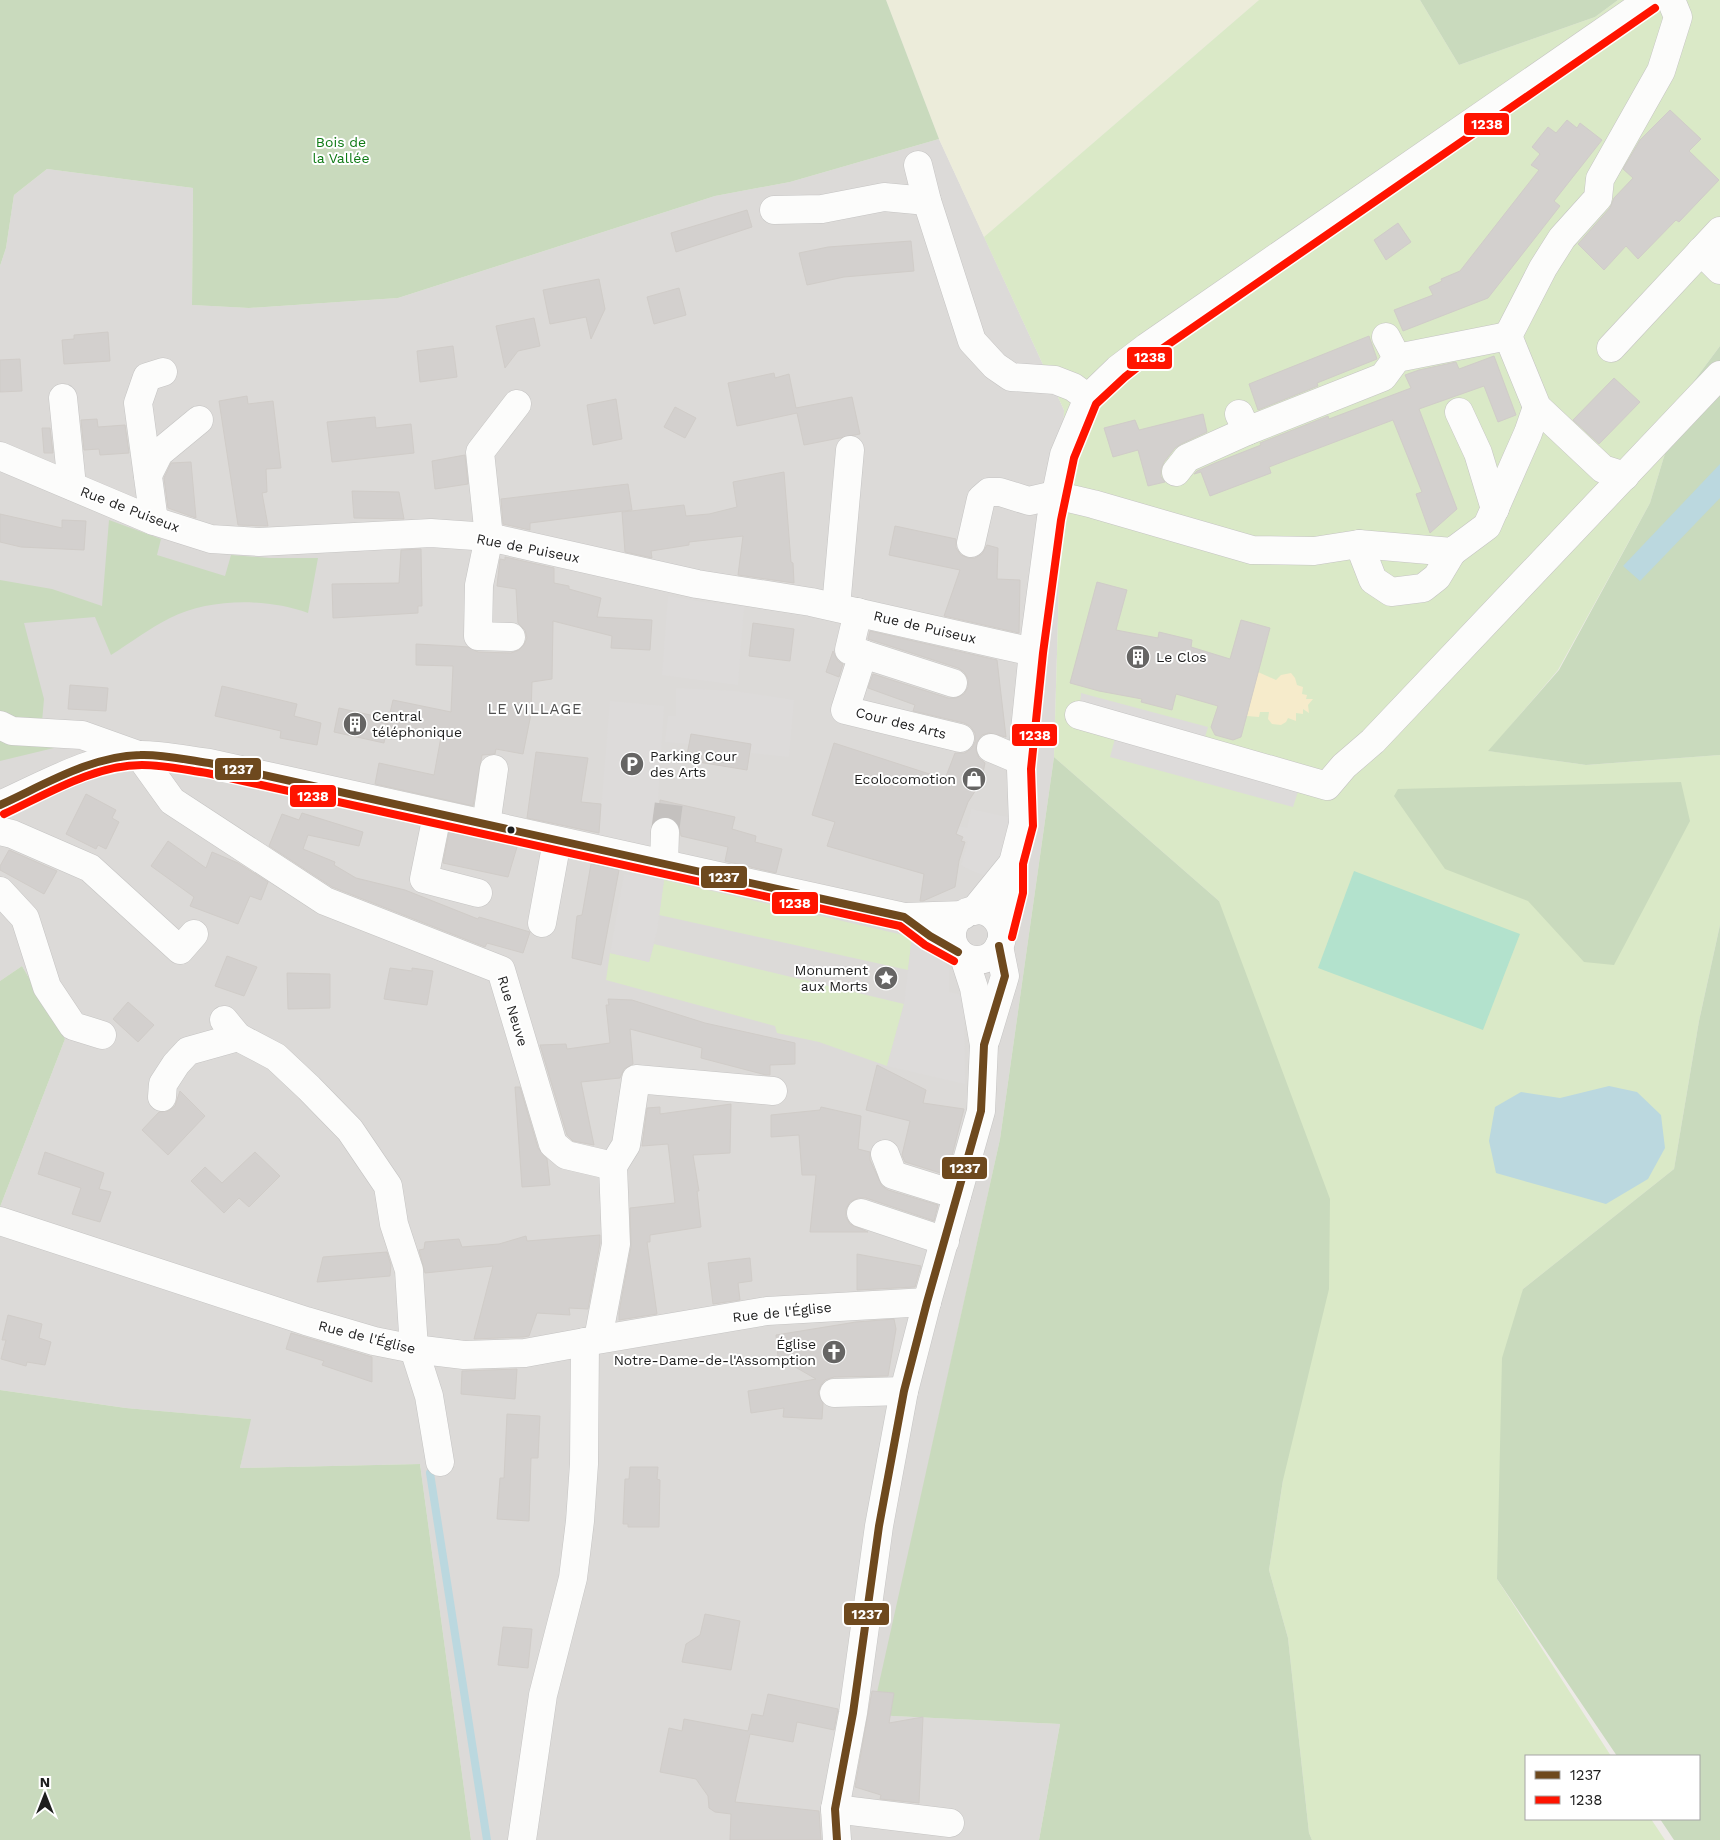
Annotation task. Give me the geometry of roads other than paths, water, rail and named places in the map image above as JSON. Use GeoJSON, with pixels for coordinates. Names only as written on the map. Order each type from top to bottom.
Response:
{"type":"FeatureCollection","features":[{"type":"Feature","properties":{"kind":"street"},"geometry":{"type":"LineString","coordinates":[[904,917],[920,931],[970,959],[984,959],[990,956],[1000,940],[1013,891],[1013,862],[1023,824],[1016,776],[1055,495],[1064,455],[1088,398],[1118,369],[1147,347],[1649,0]]}},
{"type":"Feature","properties":{"kind":"street"},"geometry":{"type":"LineString","coordinates":[[1625,476],[1603,469],[1537,407],[1508,336],[1543,268],[1562,238],[1598,198],[1600,179],[1661,71],[1678,17],[1671,0]]}},
{"type":"Feature","properties":{"kind":"street"},"geometry":{"type":"LineString","coordinates":[[918,165],[927,201],[972,341],[995,366],[1011,377],[1055,380],[1073,386],[1088,398]]}},
{"type":"Feature","properties":{"kind":"street"},"geometry":{"type":"LineString","coordinates":[[774,210],[822,210],[884,197],[927,201]]}},
{"type":"Feature","properties":{"kind":"street"},"geometry":{"type":"LineString","coordinates":[[1611,348],[1711,261],[1720,231]]}},
{"type":"Feature","properties":{"kind":"street"},"geometry":{"type":"LineString","coordinates":[[1176,472],[1187,458],[1243,422],[1383,377],[1392,347],[1508,336]]}},
{"type":"Feature","properties":{"kind":"street"},"geometry":{"type":"LineString","coordinates":[[154,521],[138,403],[147,377],[163,372]]}},
{"type":"Feature","properties":{"kind":"street"},"geometry":{"type":"LineString","coordinates":[[1079,715],[1326,786],[1344,766],[1373,741],[1720,375]]}},
{"type":"Feature","properties":{"kind":"street"},"geometry":{"type":"LineString","coordinates":[[63,398],[72,486]]}},
{"type":"Feature","properties":{"kind":"street"},"geometry":{"type":"LineString","coordinates":[[511,637],[478,636],[479,585],[489,537],[480,452],[517,404]]}},
{"type":"Feature","properties":{"kind":"street"},"geometry":{"type":"LineString","coordinates":[[1359,544],[1373,580],[1391,592],[1424,588],[1437,577],[1452,552],[1488,526],[1528,433],[1537,407]]}},
{"type":"Feature","properties":{"kind":"street"},"geometry":{"type":"LineString","coordinates":[[1459,412],[1478,453],[1495,509]]}},
{"type":"Feature","properties":{"kind":"street"},"geometry":{"type":"LineString","coordinates":[[148,475],[159,453],[199,420]]}},
{"type":"Feature","properties":{"kind":"street"},"geometry":{"type":"LineString","coordinates":[[850,450],[847,610],[849,650],[953,682]]}},
{"type":"Feature","properties":{"kind":"street","name":"Rue de Puiseux"},"geometry":{"type":"LineString","coordinates":[[0,456],[154,521],[211,538],[259,542],[400,534],[489,537],[697,584],[847,610],[1033,652]]}},
{"type":"Feature","properties":{"kind":"street"},"geometry":{"type":"LineString","coordinates":[[971,543],[981,499],[989,492],[1000,492],[1029,501],[1055,495],[1093,504],[1252,550],[1314,551],[1359,544],[1452,552]]}},
{"type":"Feature","properties":{"kind":"street","name":"Cour des Arts"},"geometry":{"type":"LineString","coordinates":[[863,654],[845,710],[960,738]]}},
{"type":"Feature","properties":{"kind":"street"},"geometry":{"type":"LineString","coordinates":[[0,725],[12,731],[82,735],[139,755],[208,763],[558,841],[646,866],[904,917],[987,913],[998,922],[1005,976],[984,1046]]}},
{"type":"Feature","properties":{"kind":"street"},"geometry":{"type":"LineString","coordinates":[[991,748],[1016,776]]}},
{"type":"Feature","properties":{"kind":"street"},"geometry":{"type":"LineString","coordinates":[[0,805],[86,768],[112,759],[139,755]]}},
{"type":"Feature","properties":{"kind":"street","name":"Rue Neuve"},"geometry":{"type":"LineString","coordinates":[[139,755],[172,801],[325,901],[501,970],[553,1144],[566,1155],[613,1166]]}},
{"type":"Feature","properties":{"kind":"street"},"geometry":{"type":"LineString","coordinates":[[486,825],[494,769]]}},
{"type":"Feature","properties":{"kind":"street"},"geometry":{"type":"LineString","coordinates":[[437,815],[424,879],[478,894]]}},
{"type":"Feature","properties":{"kind":"street"},"geometry":{"type":"LineString","coordinates":[[0,830],[90,868],[180,950],[194,934]]}},
{"type":"Feature","properties":{"kind":"street"},"geometry":{"type":"LineString","coordinates":[[646,866],[666,832]]}},
{"type":"Feature","properties":{"kind":"street"},"geometry":{"type":"LineString","coordinates":[[542,923],[558,841]]}},
{"type":"Feature","properties":{"kind":"street"},"geometry":{"type":"LineString","coordinates":[[837,1840],[835,1810],[854,1712],[879,1526],[904,1391],[981,1111],[984,1046],[974,988],[961,954],[952,939],[953,932],[958,919],[969,913],[1013,862]]}},
{"type":"Feature","properties":{"kind":"street"},"geometry":{"type":"LineString","coordinates":[[0,891],[25,918],[47,987],[73,1026],[102,1035]]}},
{"type":"Feature","properties":{"kind":"street"},"geometry":{"type":"LineString","coordinates":[[162,1097],[163,1084],[176,1064],[188,1051],[231,1029],[276,1057],[350,1130],[388,1186],[394,1224],[409,1270],[414,1349],[429,1396],[440,1462]]}},
{"type":"Feature","properties":{"kind":"street"},"geometry":{"type":"LineString","coordinates":[[522,1840],[543,1695],[573,1578],[580,1522],[592,1340],[616,1244],[613,1166],[626,1145],[636,1079],[773,1091]]}},
{"type":"Feature","properties":{"kind":"street"},"geometry":{"type":"LineString","coordinates":[[886,1154],[893,1175],[957,1195]]}},
{"type":"Feature","properties":{"kind":"street"},"geometry":{"type":"LineString","coordinates":[[861,1213],[945,1241]]}},
{"type":"Feature","properties":{"kind":"street","name":"Rue de l'Église"},"geometry":{"type":"LineString","coordinates":[[0,1220],[306,1321],[374,1341],[414,1349],[464,1355],[525,1353],[767,1311],[927,1302]]}},
{"type":"Feature","properties":{"kind":"street"},"geometry":{"type":"LineString","coordinates":[[834,1393],[904,1391]]}},
{"type":"Feature","properties":{"kind":"street"},"geometry":{"type":"LineString","coordinates":[[835,1810],[950,1823]]}},
{"type":"Feature","properties":{"kind":"water"},"geometry":{"type":"Polygon","coordinates":[[[1720,464],[1720,498],[1640,581],[1623,566],[1720,464]]]}},
{"type":"Feature","properties":{"kind":"water"},"geometry":{"type":"Polygon","coordinates":[[[1609,1086],[1637,1092],[1661,1115],[1665,1148],[1648,1179],[1606,1204],[1496,1173],[1489,1141],[1495,1107],[1521,1092],[1560,1098],[1609,1086]]]}},
{"type":"Feature","properties":{"kind":"waterway"},"geometry":{"type":"LineString","coordinates":[[430,1473],[487,1840]]}},
{"type":"Feature","properties":{"kind":"tunnel"},"geometry":{"type":"LineString","coordinates":[[665,832],[669,802]]}},
{"type":"Feature","properties":{"kind":"place","name":"Le Clos"},"geometry":{"type":"Point","coordinates":[1138,657]}},
{"type":"Feature","properties":{"kind":"place","name":"Central téléphonique"},"geometry":{"type":"Point","coordinates":[355,724]}},
{"type":"Feature","properties":{"kind":"place","name":"Parking Cour des Arts"},"geometry":{"type":"Point","coordinates":[632,764]}},
{"type":"Feature","properties":{"kind":"place","name":"Ecolocomotion"},"geometry":{"type":"Point","coordinates":[974,779]}},
{"type":"Feature","properties":{"kind":"place","name":"Monument aux Morts"},"geometry":{"type":"Point","coordinates":[886,978]}},
{"type":"Feature","properties":{"kind":"place","name":"Église Notre-Dame-de-l'Assomption"},"geometry":{"type":"Point","coordinates":[834,1352]}},
{"type":"Feature","properties":{"kind":"district","name":"LE VILLAGE"},"geometry":{"type":"Point","coordinates":[535,709]}},
{"type":"Feature","properties":{"kind":"park label","name":"Bois de la Vallée"},"geometry":{"type":"Point","coordinates":[341,150]}}]}
